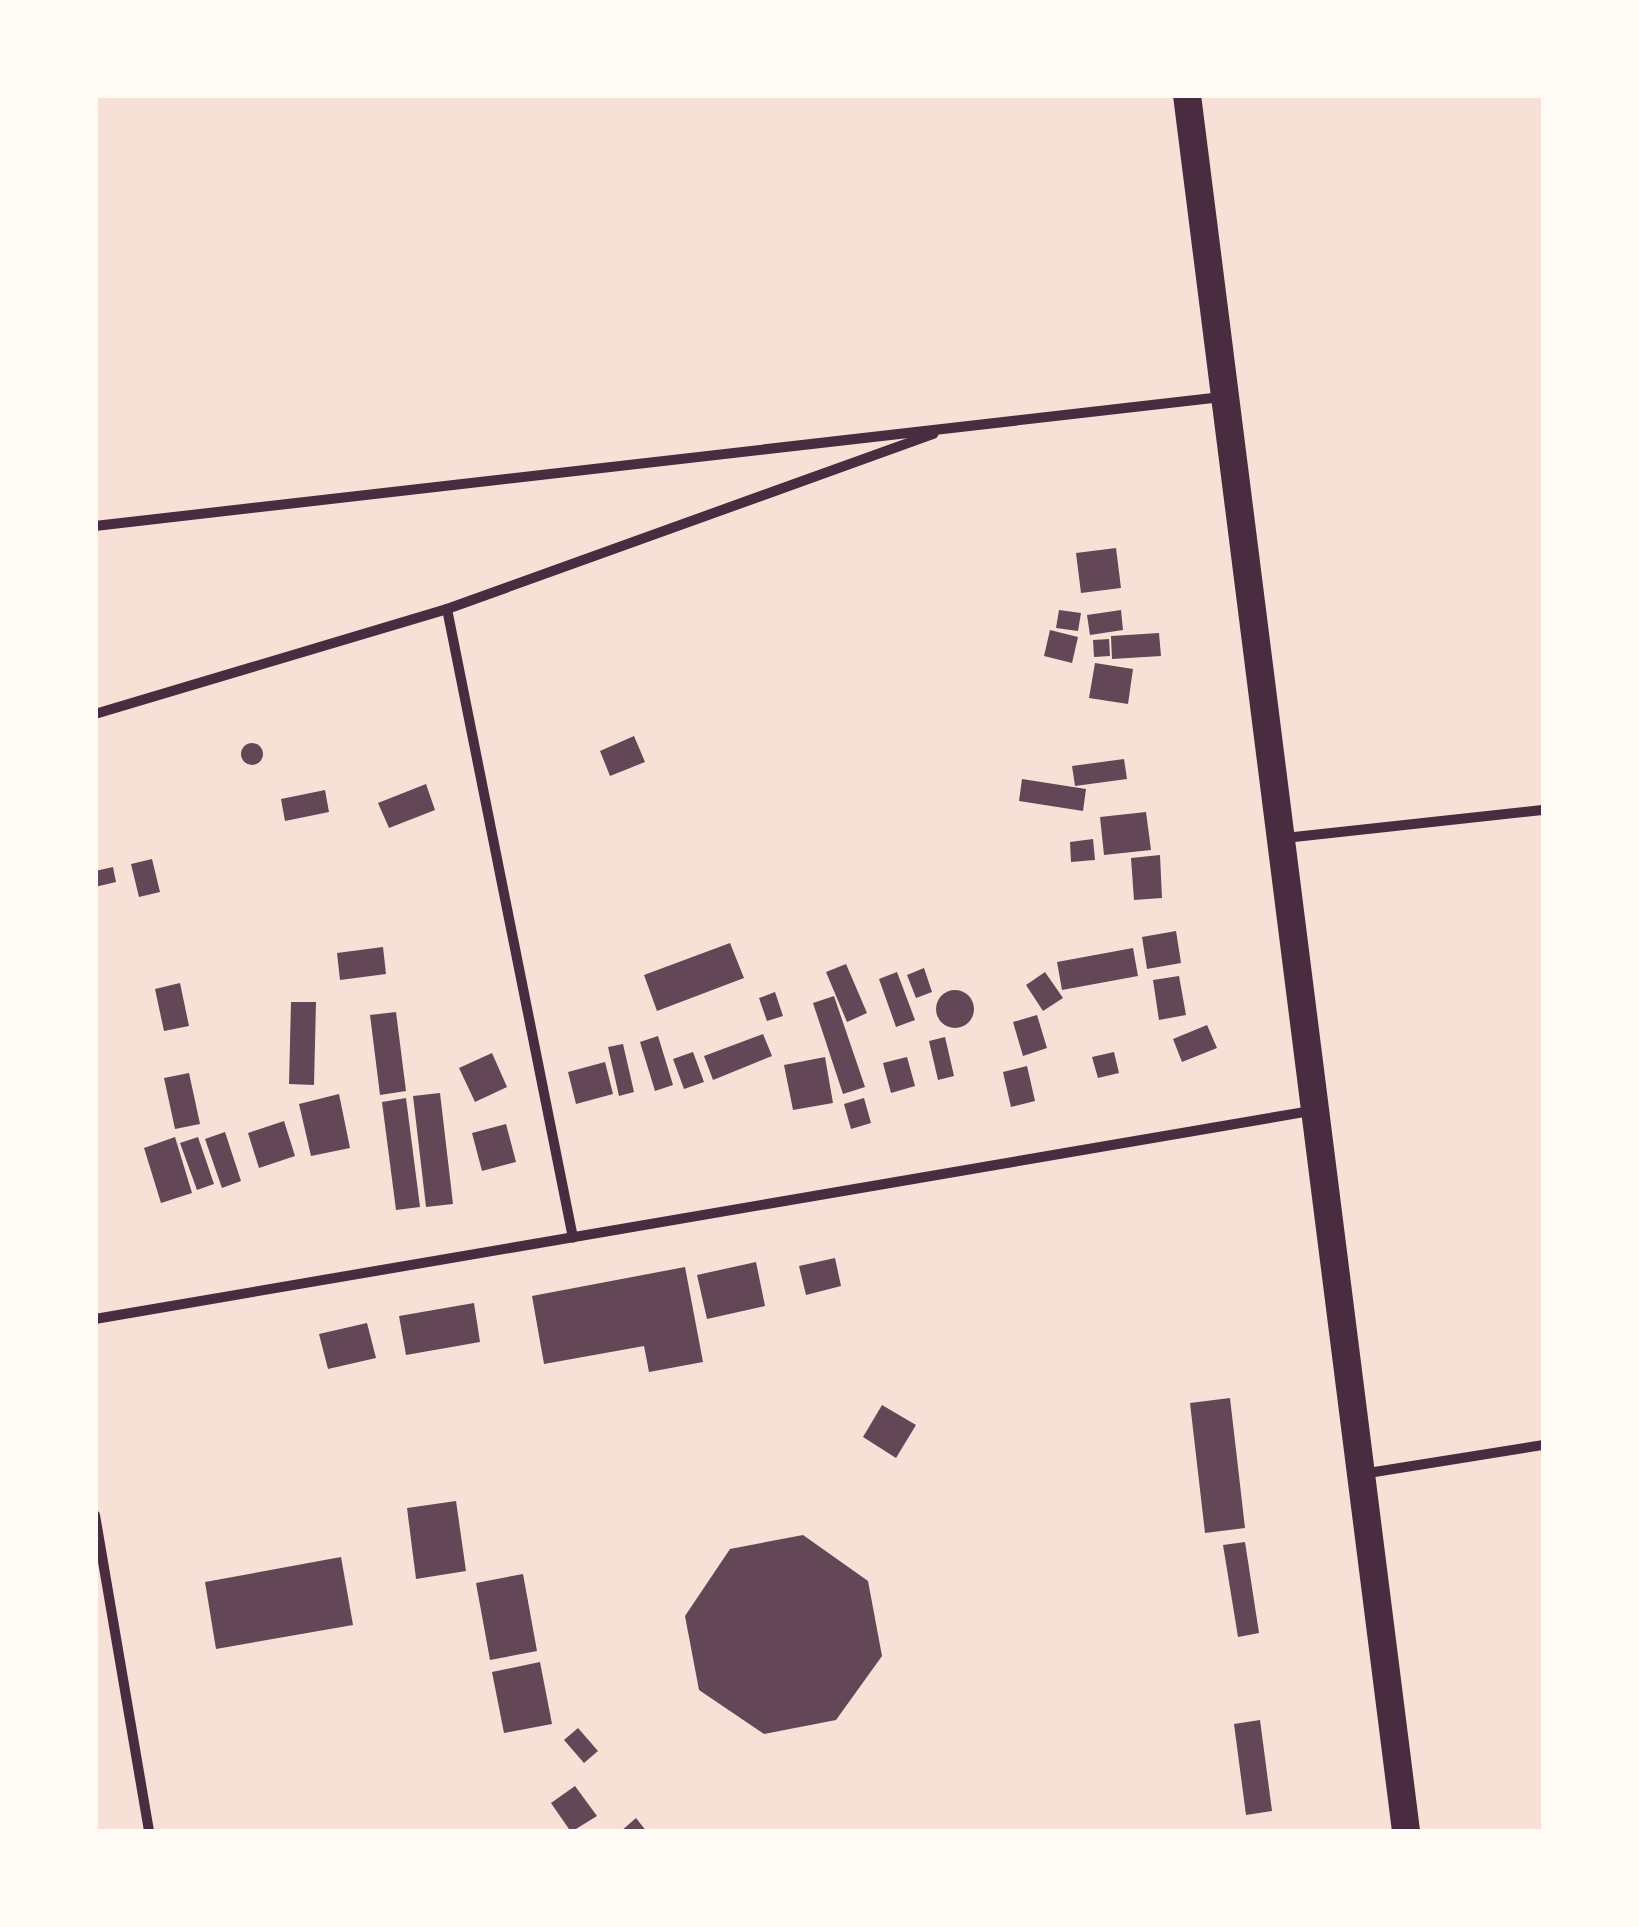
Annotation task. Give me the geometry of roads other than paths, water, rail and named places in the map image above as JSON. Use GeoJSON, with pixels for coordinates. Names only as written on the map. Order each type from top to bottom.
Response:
{"type":"FeatureCollection","features":[{"type":"Feature","properties":{"kind":"highway"},"geometry":{"type":"LineString","coordinates":[[1187,95],[1285,838],[1314,1111],[1406,1832]]}},
{"type":"Feature","properties":{"kind":"street"},"geometry":{"type":"LineString","coordinates":[[95,526],[1229,396]]}},
{"type":"Feature","properties":{"kind":"street"},"geometry":{"type":"LineString","coordinates":[[95,714],[447,610],[952,428]]}},
{"type":"Feature","properties":{"kind":"street"},"geometry":{"type":"LineString","coordinates":[[447,610],[573,1238]]}},
{"type":"Feature","properties":{"kind":"street"},"geometry":{"type":"LineString","coordinates":[[1285,838],[1544,810]]}},
{"type":"Feature","properties":{"kind":"street"},"geometry":{"type":"LineString","coordinates":[[95,1319],[1314,1111]]}},
{"type":"Feature","properties":{"kind":"street"},"geometry":{"type":"LineString","coordinates":[[1362,1474],[1544,1444]]}},
{"type":"Feature","properties":{"kind":"street"},"geometry":{"type":"LineString","coordinates":[[95,1515],[149,1832]]}}]}
